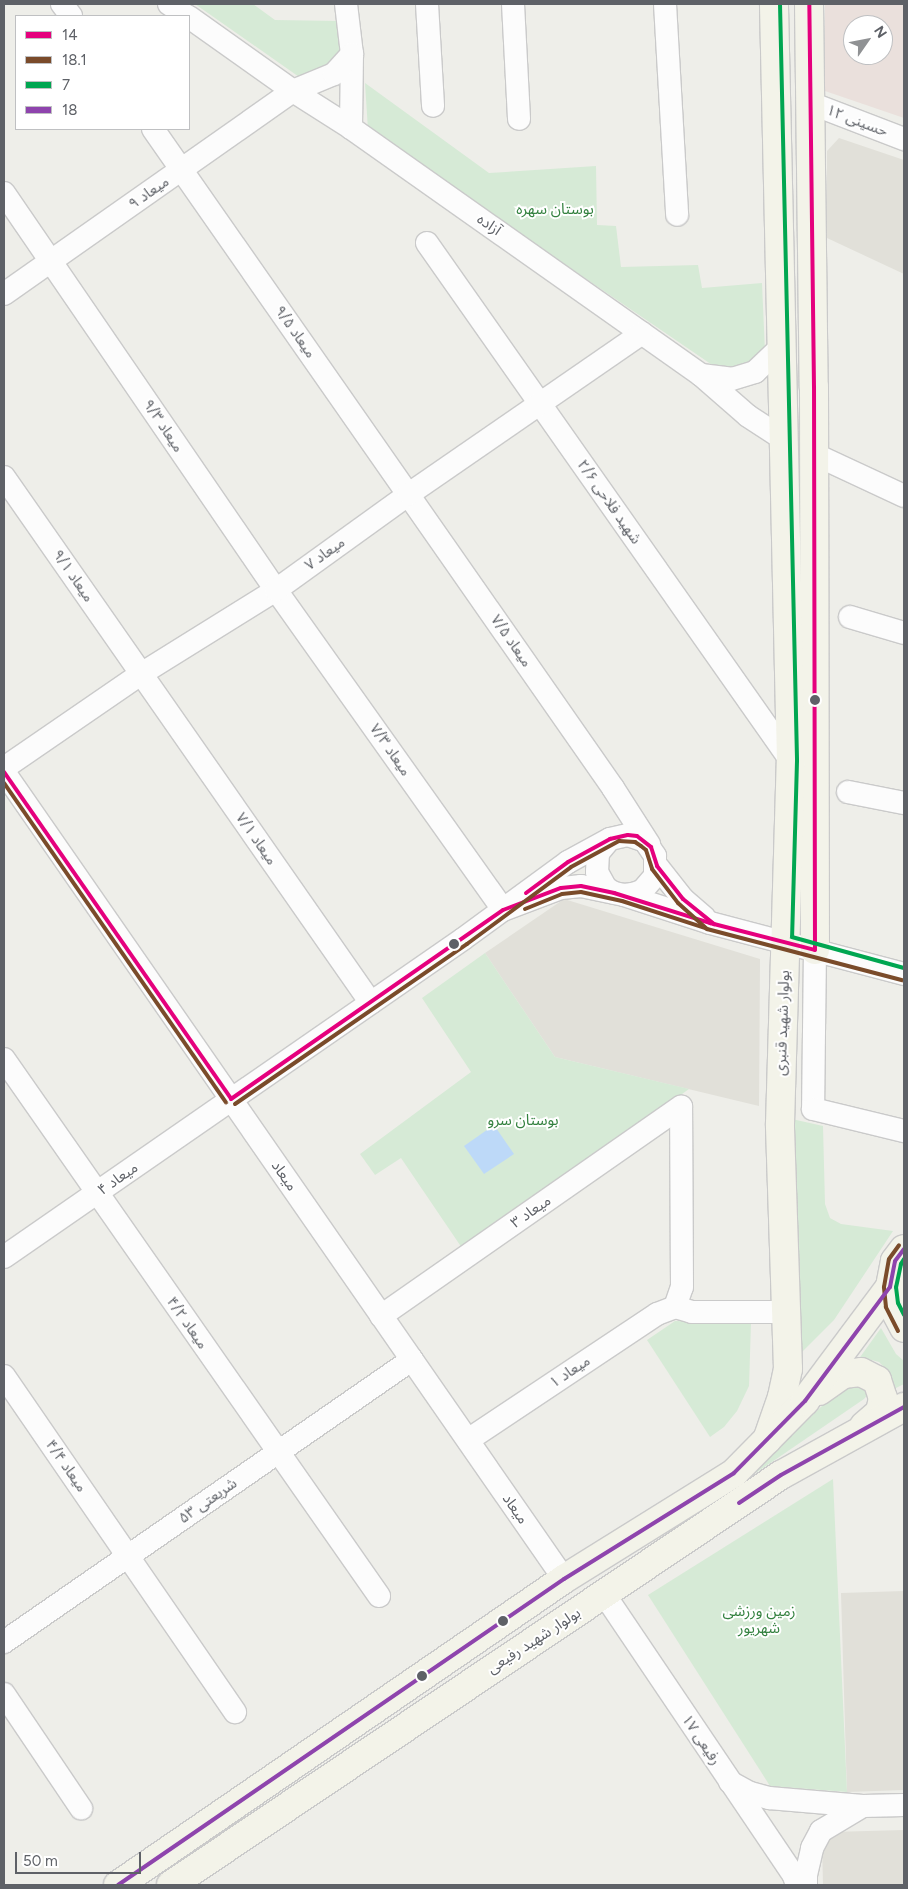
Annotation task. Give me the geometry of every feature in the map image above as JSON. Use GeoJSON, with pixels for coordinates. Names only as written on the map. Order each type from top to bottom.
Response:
{"type":"FeatureCollection","features":[{"type":"Feature","properties":{"kind":"main road","name":"بولوار شهید قنبری"},"geometry":{"type":"LineString","coordinates":[[767,1440],[782,1397],[788,1369],[780,1114],[791,761],[774,4]]}},
{"type":"Feature","properties":{"kind":"main road","name":"بولوار شهید قنبری"},"geometry":{"type":"LineString","coordinates":[[809,4],[814,454],[815,950]]}},
{"type":"Feature","properties":{"kind":"main road"},"geometry":{"type":"LineString","coordinates":[[904,1249],[895,1261],[890,1287],[892,1305],[904,1328]]}},
{"type":"Feature","properties":{"kind":"main road"},"geometry":{"type":"LineString","coordinates":[[118,1885],[564,1580],[734,1473],[804,1402],[890,1287]]}},
{"type":"Feature","properties":{"kind":"main road"},"geometry":{"type":"LineString","coordinates":[[804,1402],[843,1374],[861,1372],[877,1380],[883,1398],[880,1412],[860,1430]]}},
{"type":"Feature","properties":{"kind":"main road","name":"بولوار شهید رفیعی"},"geometry":{"type":"LineString","coordinates":[[171,1885],[781,1476],[904,1407]]}},
{"type":"Feature","properties":{"kind":"street"},"geometry":{"type":"LineString","coordinates":[[62,4],[70,15]]}},
{"type":"Feature","properties":{"kind":"street","name":"آزاده"},"geometry":{"type":"LineString","coordinates":[[169,4],[185,15]]}},
{"type":"Feature","properties":{"kind":"street"},"geometry":{"type":"LineString","coordinates":[[346,4],[352,54],[351,128]]}},
{"type":"Feature","properties":{"kind":"street"},"geometry":{"type":"LineString","coordinates":[[427,4],[433,106]]}},
{"type":"Feature","properties":{"kind":"street"},"geometry":{"type":"LineString","coordinates":[[512,4],[519,119]]}},
{"type":"Feature","properties":{"kind":"street"},"geometry":{"type":"LineString","coordinates":[[665,4],[677,215]]}},
{"type":"Feature","properties":{"kind":"street","name":"آزاده"},"geometry":{"type":"LineString","coordinates":[[190,18],[293,91],[351,128],[642,333],[701,375],[748,416],[785,440]]}},
{"type":"Feature","properties":{"kind":"street","name":"میعاد ۹"},"geometry":{"type":"LineString","coordinates":[[4,294],[293,91],[334,74],[352,54]]}},
{"type":"Feature","properties":{"kind":"street","name":"حسینی ۱۲"},"geometry":{"type":"LineString","coordinates":[[810,103],[904,139]]}},
{"type":"Feature","properties":{"kind":"street","name":"میعاد ۹/۵"},"geometry":{"type":"LineString","coordinates":[[154,130],[408,494]]}},
{"type":"Feature","properties":{"kind":"street","name":"میعاد ۹/۳"},"geometry":{"type":"LineString","coordinates":[[4,193],[276,590]]}},
{"type":"Feature","properties":{"kind":"street","name":"شهید فلاحی ۲/۶"},"geometry":{"type":"LineString","coordinates":[[427,243],[791,761]]}},
{"type":"Feature","properties":{"kind":"street","name":"میعاد ۷"},"geometry":{"type":"LineString","coordinates":[[4,768],[142,674],[276,590],[408,494],[642,333]]}},
{"type":"Feature","properties":{"kind":"street"},"geometry":{"type":"LineString","coordinates":[[701,375],[732,379],[755,372],[782,346]]}},
{"type":"Feature","properties":{"kind":"street"},"geometry":{"type":"LineString","coordinates":[[814,454],[904,496]]}},
{"type":"Feature","properties":{"kind":"street","name":"میعاد ۹/۱"},"geometry":{"type":"LineString","coordinates":[[4,477],[142,674]]}},
{"type":"Feature","properties":{"kind":"street","name":"میعاد ۷/۵"},"geometry":{"type":"LineString","coordinates":[[408,494],[613,788],[654,857],[683,899],[710,923]]}},
{"type":"Feature","properties":{"kind":"street","name":"میعاد ۷/۳"},"geometry":{"type":"LineString","coordinates":[[276,590],[504,910]]}},
{"type":"Feature","properties":{"kind":"street"},"geometry":{"type":"LineString","coordinates":[[850,617],[904,633]]}},
{"type":"Feature","properties":{"kind":"street","name":"میعاد ۷/۱"},"geometry":{"type":"LineString","coordinates":[[142,674],[371,1003]]}},
{"type":"Feature","properties":{"kind":"street","name":"میعاد"},"geometry":{"type":"LineString","coordinates":[[4,772],[564,1580]]}},
{"type":"Feature","properties":{"kind":"street","name":"میعاد ۷/۵"},"geometry":{"type":"LineString","coordinates":[[613,788],[614,837]]}},
{"type":"Feature","properties":{"kind":"street"},"geometry":{"type":"LineString","coordinates":[[848,792],[904,803]]}},
{"type":"Feature","properties":{"kind":"street"},"geometry":{"type":"LineString","coordinates":[[504,910],[568,862],[614,837],[637,836],[654,857],[655,876],[642,891],[619,894],[606,888],[597,872],[598,854],[614,837]]}},
{"type":"Feature","properties":{"kind":"street"},"geometry":{"type":"LineString","coordinates":[[504,910],[561,888],[580,886],[619,894],[710,923],[904,974]]}},
{"type":"Feature","properties":{"kind":"street","name":"میعاد ۴"},"geometry":{"type":"LineString","coordinates":[[4,1257],[504,910]]}},
{"type":"Feature","properties":{"kind":"street","name":"بولوار شهید قنبری"},"geometry":{"type":"LineString","coordinates":[[815,950],[813,1109],[904,1131]]}},
{"type":"Feature","properties":{"kind":"street","name":"میعاد ۴/۲"},"geometry":{"type":"LineString","coordinates":[[4,1059],[277,1453],[379,1596]]}},
{"type":"Feature","properties":{"kind":"street","name":"میعاد ۳"},"geometry":{"type":"LineString","coordinates":[[382,1316],[681,1107],[682,1287],[675,1307]]}},
{"type":"Feature","properties":{"kind":"street"},"geometry":{"type":"LineString","coordinates":[[675,1307],[692,1312],[786,1312]]}},
{"type":"Feature","properties":{"kind":"street","name":"میعاد ۱"},"geometry":{"type":"LineString","coordinates":[[468,1440],[657,1314],[675,1307]]}},
{"type":"Feature","properties":{"kind":"street","name":"شریعتی ۵۳"},"geometry":{"type":"LineString","coordinates":[[4,1642],[412,1360]]}},
{"type":"Feature","properties":{"kind":"street","name":"میعاد ۴/۴"},"geometry":{"type":"LineString","coordinates":[[4,1376],[235,1712]]}},
{"type":"Feature","properties":{"kind":"street","name":"رفیعی ۱۷"},"geometry":{"type":"LineString","coordinates":[[604,1594],[794,1876],[797,1885]]}},
{"type":"Feature","properties":{"kind":"street"},"geometry":{"type":"LineString","coordinates":[[4,1694],[81,1808]]}},
{"type":"Feature","properties":{"kind":"street"},"geometry":{"type":"LineString","coordinates":[[730,1781],[750,1793],[769,1798],[863,1806],[904,1805]]}},
{"type":"Feature","properties":{"kind":"street"},"geometry":{"type":"LineString","coordinates":[[806,1885],[812,1848],[821,1831],[863,1806]]}},
{"type":"Feature","properties":{"kind":"shaded area"},"geometry":{"type":"Polygon","coordinates":[[[825,4],[904,4],[904,118],[825,91],[825,4]]]}},
{"type":"Feature","properties":{"kind":"shaded area"},"geometry":{"type":"Polygon","coordinates":[[[839,138],[904,160],[904,274],[827,238],[827,151],[839,138]]]}},
{"type":"Feature","properties":{"kind":"shaded area"},"geometry":{"type":"Polygon","coordinates":[[[564,899],[760,959],[759,1106],[555,1057],[485,953],[564,899]]]}},
{"type":"Feature","properties":{"kind":"shaded area"},"geometry":{"type":"Polygon","coordinates":[[[904,1591],[904,1790],[847,1792],[841,1593],[904,1591]]]}},
{"type":"Feature","properties":{"kind":"shaded area"},"geometry":{"type":"Polygon","coordinates":[[[904,1830],[904,1885],[823,1885],[822,1842],[831,1832],[904,1830]]]}},
{"type":"Feature","properties":{"kind":"green space"},"geometry":{"type":"Polygon","coordinates":[[[195,4],[253,4],[275,20],[340,21],[341,60],[302,79],[195,4]]]}},
{"type":"Feature","properties":{"kind":"green space","name":"بوستان سهره"},"geometry":{"type":"Polygon","coordinates":[[[365,83],[489,173],[596,166],[597,225],[616,226],[621,267],[698,265],[702,288],[762,283],[765,352],[744,372],[724,373],[368,130],[365,83]]]}},
{"type":"Feature","properties":{"kind":"green space","name":"بوستان سرو"},"geometry":{"type":"Polygon","coordinates":[[[485,953],[555,1057],[689,1089],[464,1251],[401,1158],[375,1175],[360,1154],[471,1072],[422,998],[485,953]]]}},
{"type":"Feature","properties":{"kind":"green space"},"geometry":{"type":"Polygon","coordinates":[[[792,1119],[823,1126],[825,1204],[830,1218],[841,1224],[893,1231],[834,1320],[797,1357],[792,1119]]]}},
{"type":"Feature","properties":{"kind":"green space"},"geometry":{"type":"Polygon","coordinates":[[[675,1321],[751,1323],[749,1386],[737,1411],[724,1427],[710,1437],[647,1340],[675,1321]]]}},
{"type":"Feature","properties":{"kind":"green space"},"geometry":{"type":"Polygon","coordinates":[[[881,1328],[896,1354],[904,1361],[904,1384],[894,1389],[889,1372],[879,1362],[868,1359],[858,1360],[881,1328]]]}},
{"type":"Feature","properties":{"kind":"green space"},"geometry":{"type":"Polygon","coordinates":[[[851,1378],[870,1392],[864,1399],[744,1481],[851,1378]]]}},
{"type":"Feature","properties":{"kind":"green space","name":"زمین ورزشی شهریور"},"geometry":{"type":"Polygon","coordinates":[[[833,1479],[847,1792],[770,1786],[648,1595],[833,1479]]]}},
{"type":"Feature","properties":{"kind":"water"},"geometry":{"type":"Polygon","coordinates":[[[494,1125],[514,1154],[484,1174],[464,1146],[494,1125]]]}},
{"type":"Feature","properties":{"kind":"transit line","name":"7"},"geometry":{"type":"LineString","coordinates":[[780,4],[797,761],[792,937],[904,968]]}},
{"type":"Feature","properties":{"kind":"transit line","name":"14"},"geometry":{"type":"LineString","coordinates":[[231,1099],[503,910],[561,888],[581,886],[614,893],[710,923],[815,950],[814,387],[809,4]]}},
{"type":"Feature","properties":{"kind":"transit line","name":"14"},"geometry":{"type":"LineString","coordinates":[[4,772],[231,1099]]}},
{"type":"Feature","properties":{"kind":"transit line","name":"18.1"},"geometry":{"type":"LineString","coordinates":[[4,783],[226,1103]]}},
{"type":"Feature","properties":{"kind":"transit line","name":"14"},"geometry":{"type":"LineString","coordinates":[[526,893],[568,862],[610,839],[628,835],[637,836],[651,847],[657,866],[683,899],[714,924]]}},
{"type":"Feature","properties":{"kind":"transit line","name":"18.1"},"geometry":{"type":"LineString","coordinates":[[235,1104],[467,944],[571,867],[619,841],[635,842],[646,850],[652,869],[678,903],[707,929],[902,980]]}},
{"type":"Feature","properties":{"kind":"transit line","name":"18.1"},"geometry":{"type":"LineString","coordinates":[[525,909],[562,894],[581,892],[622,901],[705,928]]}},
{"type":"Feature","properties":{"kind":"transit line","name":"18.1"},"geometry":{"type":"LineString","coordinates":[[898,1331],[886,1307],[884,1287],[889,1259],[899,1245]]}},
{"type":"Feature","properties":{"kind":"transit line","name":"18"},"geometry":{"type":"LineString","coordinates":[[118,1885],[564,1579],[734,1473],[805,1401],[890,1287],[895,1261],[904,1249]]}},
{"type":"Feature","properties":{"kind":"transit line","name":"7"},"geometry":{"type":"LineString","coordinates":[[904,1259],[901,1264],[896,1287],[898,1303],[904,1315]]}},
{"type":"Feature","properties":{"kind":"transit line","name":"18"},"geometry":{"type":"LineString","coordinates":[[739,1503],[781,1475],[904,1407]]}}]}
